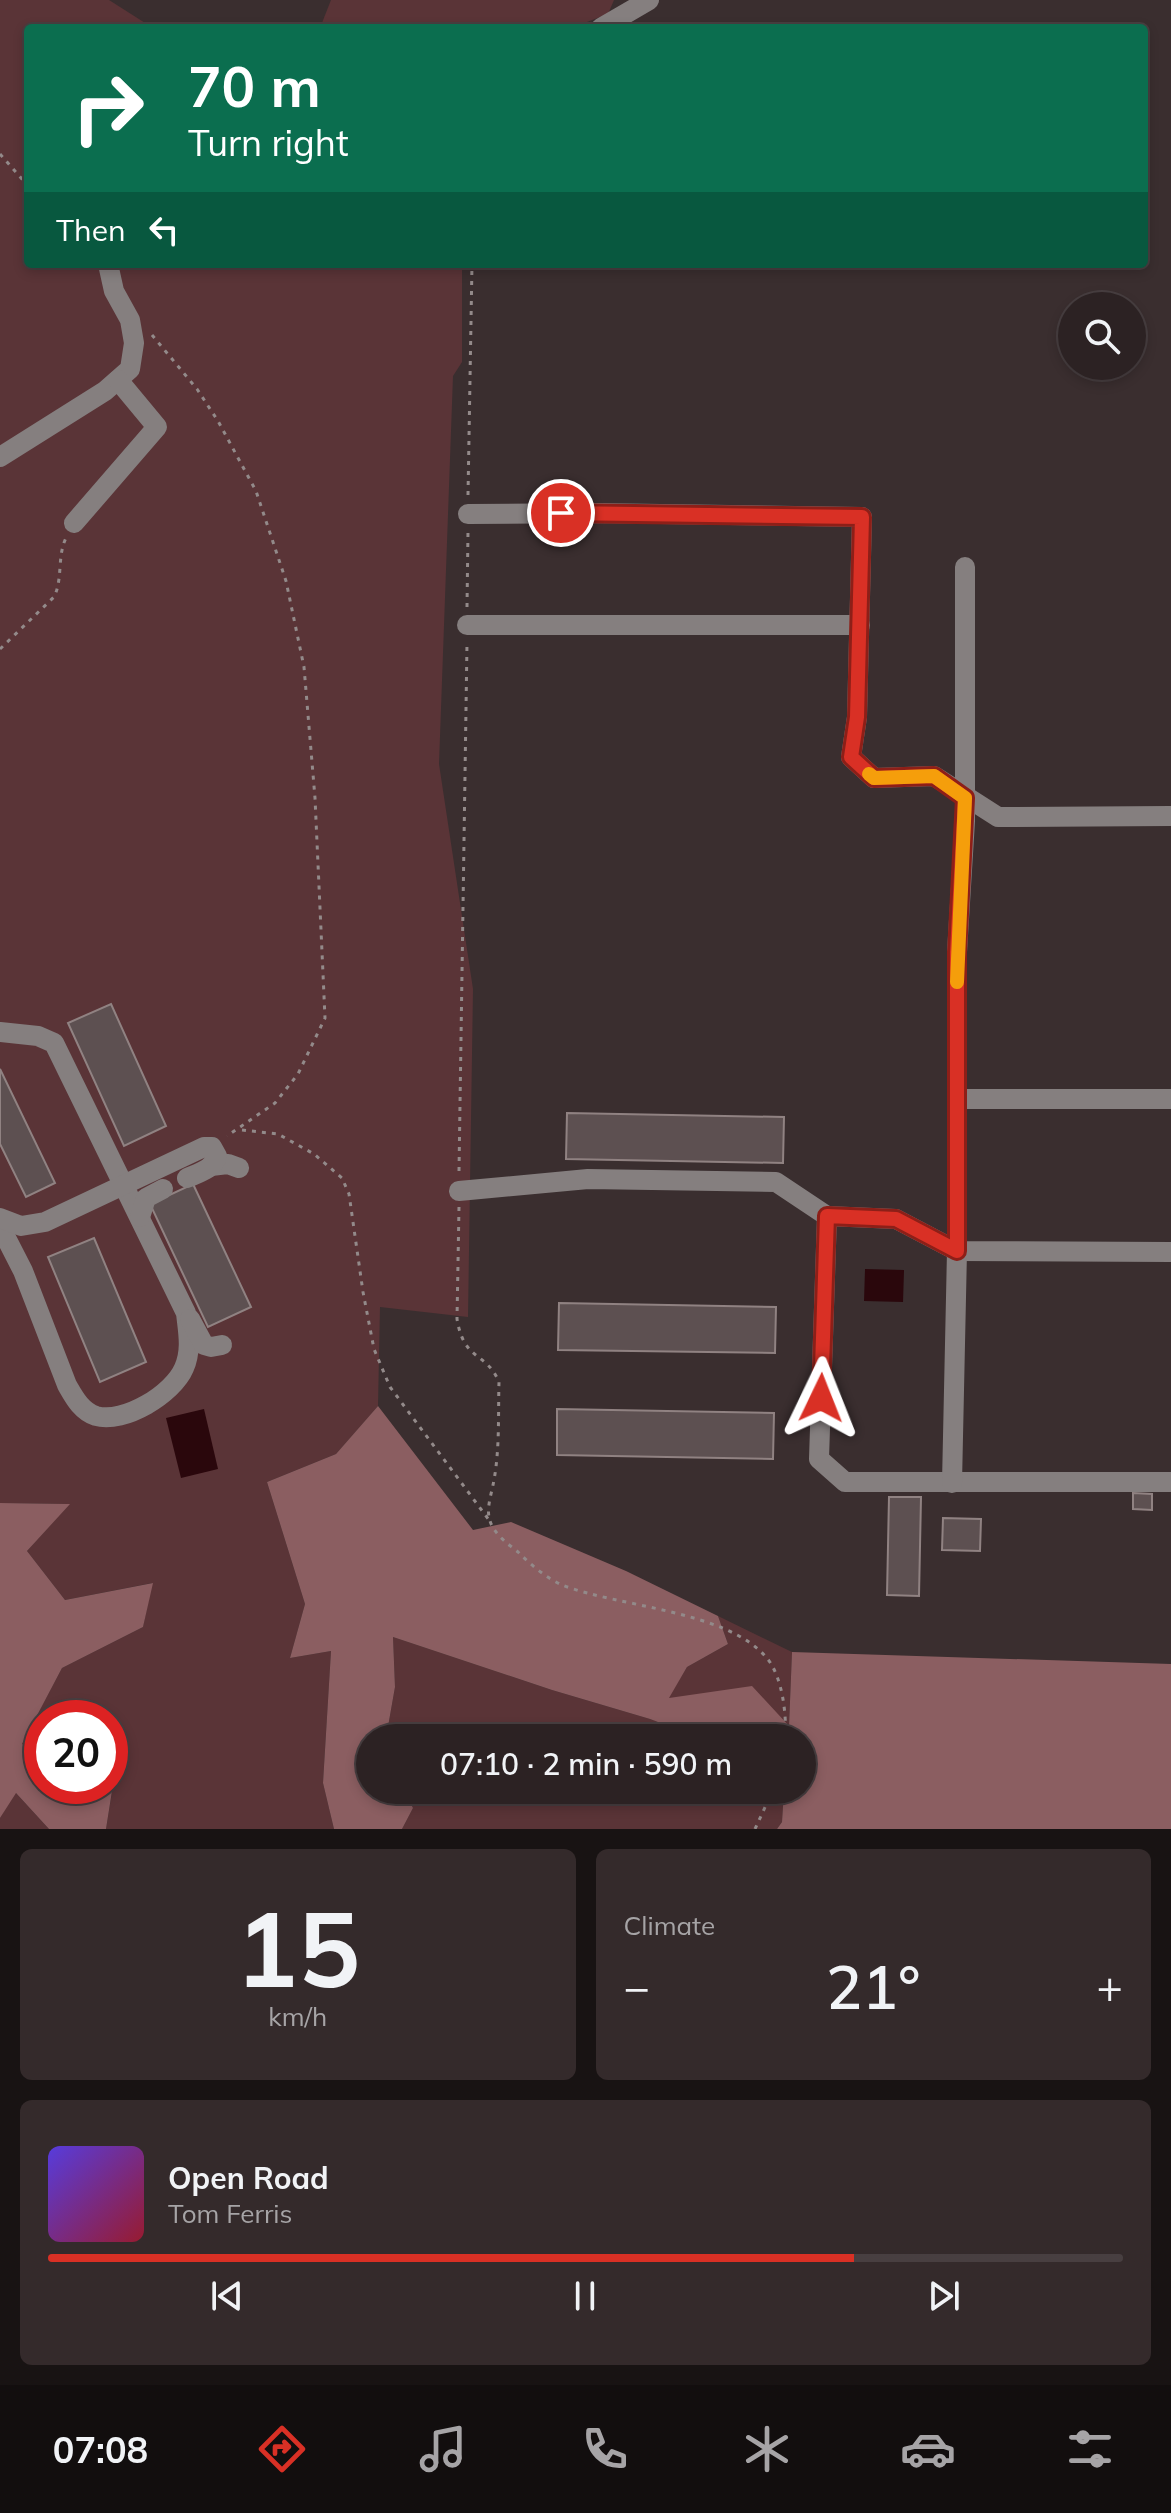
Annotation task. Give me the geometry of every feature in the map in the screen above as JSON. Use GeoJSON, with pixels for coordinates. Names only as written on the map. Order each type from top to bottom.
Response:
{"type":"FeatureCollection","features":[{"type":"Feature","properties":{"kind":"lane"},"geometry":{"type":"LineString","coordinates":[[608,24],[649,0]]}},
{"type":"Feature","properties":{"kind":"lane"},"geometry":{"type":"LineString","coordinates":[[0,457],[105,391],[130,369],[134,343],[130,320],[114,291],[109,268]]}},
{"type":"Feature","properties":{"kind":"lane"},"geometry":{"type":"LineString","coordinates":[[74,523],[157,427],[118,380]]}},
{"type":"Feature","properties":{"kind":"lane"},"geometry":{"type":"LineString","coordinates":[[468,514],[862,517],[857,717],[851,757],[874,778],[934,776],[998,817],[1171,816]]}},
{"type":"Feature","properties":{"kind":"lane"},"geometry":{"type":"LineString","coordinates":[[952,1483],[957,1251],[957,952],[965,798],[965,567]]}},
{"type":"Feature","properties":{"kind":"lane"},"geometry":{"type":"LineString","coordinates":[[467,625],[860,625]]}},
{"type":"Feature","properties":{"kind":"lane"},"geometry":{"type":"LineString","coordinates":[[0,1032],[38,1036],[54,1043],[186,1313],[204,1345],[222,1345]]}},
{"type":"Feature","properties":{"kind":"lane"},"geometry":{"type":"LineString","coordinates":[[957,1099],[1171,1099]]}},
{"type":"Feature","properties":{"kind":"lane"},"geometry":{"type":"LineString","coordinates":[[219,1146],[228,1164],[239,1168]]}},
{"type":"Feature","properties":{"kind":"lane"},"geometry":{"type":"LineString","coordinates":[[187,1178],[219,1146]]}},
{"type":"Feature","properties":{"kind":"lane"},"geometry":{"type":"LineString","coordinates":[[0,1218],[21,1226],[33,1226],[124,1184],[219,1146]]}},
{"type":"Feature","properties":{"kind":"lane"},"geometry":{"type":"LineString","coordinates":[[459,1191],[588,1179],[776,1182],[827,1216],[896,1219],[957,1251],[1171,1252]]}},
{"type":"Feature","properties":{"kind":"lane"},"geometry":{"type":"LineString","coordinates":[[140,1217],[146,1198],[163,1189]]}},
{"type":"Feature","properties":{"kind":"lane"},"geometry":{"type":"LineString","coordinates":[[827,1216],[819,1459],[845,1482],[1171,1482]]}},
{"type":"Feature","properties":{"kind":"lane"},"geometry":{"type":"LineString","coordinates":[[0,1226],[23,1271],[67,1385],[87,1412],[96,1416],[116,1417],[167,1391],[177,1380],[188,1353],[186,1313]]}},
{"type":"Feature","properties":{"kind":"path"},"geometry":{"type":"LineString","coordinates":[[0,154],[24,181]]}},
{"type":"Feature","properties":{"kind":"path"},"geometry":{"type":"LineString","coordinates":[[472,268],[457,1319],[460,1337],[470,1353],[493,1369],[499,1382],[496,1470],[489,1520]]}},
{"type":"Feature","properties":{"kind":"path"},"geometry":{"type":"LineString","coordinates":[[170,355],[197,389],[235,448],[272,533],[286,581],[304,667],[315,798],[325,1018],[298,1074],[275,1103],[219,1146]]}},
{"type":"Feature","properties":{"kind":"path"},"geometry":{"type":"LineString","coordinates":[[0,649],[54,597],[58,589],[62,545],[74,523]]}},
{"type":"Feature","properties":{"kind":"path"},"geometry":{"type":"LineString","coordinates":[[219,1146],[278,1134],[314,1154],[342,1178],[349,1194],[374,1349],[390,1387],[510,1545],[560,1584],[697,1620],[739,1636],[765,1655],[774,1668],[784,1724]]}},
{"type":"Feature","properties":{"kind":"path"},"geometry":{"type":"LineString","coordinates":[[755,1829],[767,1804]]}},
{"type":"Feature","properties":{"kind":"shaded area"},"geometry":{"type":"Polygon","coordinates":[[[0,0],[109,0],[147,24],[24,24],[24,268],[462,268],[462,362],[453,376],[439,764],[473,989],[468,1317],[380,1307],[378,1406],[336,1454],[267,1482],[305,1604],[290,1658],[331,1651],[323,1783],[334,1829],[106,1829],[110,1804],[128,1804],[128,1700],[45,1700],[62,1668],[143,1627],[152,1583],[65,1600],[27,1551],[69,1504],[0,1503],[0,0]]]}},
{"type":"Feature","properties":{"kind":"shaded area"},"geometry":{"type":"Polygon","coordinates":[[[331,0],[614,0],[608,14],[582,24],[322,24],[331,0]]]}},
{"type":"Feature","properties":{"kind":"shaded area"},"geometry":{"type":"Polygon","coordinates":[[[865,1269],[904,1270],[903,1302],[864,1301],[865,1269]]]}},
{"type":"Feature","properties":{"kind":"shaded area"},"geometry":{"type":"Polygon","coordinates":[[[378,1406],[473,1530],[511,1522],[626,1571],[718,1616],[728,1644],[687,1667],[669,1698],[752,1686],[787,1724],[663,1724],[393,1637],[395,1687],[388,1724],[356,1724],[356,1804],[411,1804],[413,1808],[402,1829],[334,1829],[323,1783],[331,1651],[290,1658],[305,1604],[267,1482],[336,1454],[378,1406]]]}},
{"type":"Feature","properties":{"kind":"shaded area"},"geometry":{"type":"Polygon","coordinates":[[[204,1409],[218,1469],[181,1478],[166,1418],[204,1409]]]}},
{"type":"Feature","properties":{"kind":"shaded area"},"geometry":{"type":"Polygon","coordinates":[[[0,1503],[70,1504],[27,1551],[65,1600],[153,1583],[143,1627],[62,1668],[45,1700],[24,1700],[24,1802],[16,1793],[0,1818],[0,1503]]]}},
{"type":"Feature","properties":{"kind":"shaded area"},"geometry":{"type":"Polygon","coordinates":[[[718,1616],[792,1652],[789,1724],[776,1724],[668,1698],[687,1667],[728,1644],[718,1616]]]}},
{"type":"Feature","properties":{"kind":"shaded area"},"geometry":{"type":"Polygon","coordinates":[[[393,1637],[663,1724],[388,1724],[395,1687],[393,1637]]]}},
{"type":"Feature","properties":{"kind":"shaded area"},"geometry":{"type":"Polygon","coordinates":[[[792,1652],[1171,1664],[1171,1829],[777,1829],[782,1822],[783,1804],[816,1804],[816,1724],[789,1724],[792,1652]]]}},
{"type":"Feature","properties":{"kind":"shaded area"},"geometry":{"type":"Polygon","coordinates":[[[15,1792],[49,1829],[0,1829],[0,1818],[15,1792]]]}},
{"type":"Feature","properties":{"kind":"shaded area"},"geometry":{"type":"Polygon","coordinates":[[[26,1804],[110,1804],[106,1829],[49,1829],[26,1804]]]}},
{"type":"Feature","properties":{"kind":"shaded area"},"geometry":{"type":"Polygon","coordinates":[[[411,1804],[783,1804],[782,1822],[777,1829],[402,1829],[413,1808],[411,1804]]]}},
{"type":"Feature","properties":{"kind":"building"},"geometry":{"type":"Polygon","coordinates":[[[111,1004],[166,1126],[124,1146],[68,1023],[111,1004]]]}},
{"type":"Feature","properties":{"kind":"building"},"geometry":{"type":"Polygon","coordinates":[[[0,1069],[55,1183],[26,1197],[0,1144],[0,1069]]]}},
{"type":"Feature","properties":{"kind":"building"},"geometry":{"type":"Polygon","coordinates":[[[567,1113],[784,1117],[783,1163],[566,1159],[567,1113]]]}},
{"type":"Feature","properties":{"kind":"building"},"geometry":{"type":"Polygon","coordinates":[[[193,1184],[251,1307],[208,1327],[150,1204],[193,1184]]]}},
{"type":"Feature","properties":{"kind":"building"},"geometry":{"type":"Polygon","coordinates":[[[94,1238],[146,1362],[100,1382],[48,1257],[94,1238]]]}},
{"type":"Feature","properties":{"kind":"building"},"geometry":{"type":"Polygon","coordinates":[[[559,1303],[776,1307],[775,1353],[558,1350],[559,1303]]]}},
{"type":"Feature","properties":{"kind":"building"},"geometry":{"type":"Polygon","coordinates":[[[557,1409],[774,1413],[773,1459],[557,1455],[557,1409]]]}},
{"type":"Feature","properties":{"kind":"building"},"geometry":{"type":"Polygon","coordinates":[[[1133,1493],[1152,1494],[1152,1510],[1133,1509],[1133,1493]]]}},
{"type":"Feature","properties":{"kind":"building"},"geometry":{"type":"Polygon","coordinates":[[[889,1497],[921,1497],[919,1596],[887,1595],[889,1497]]]}},
{"type":"Feature","properties":{"kind":"building"},"geometry":{"type":"Polygon","coordinates":[[[943,1518],[981,1519],[980,1551],[942,1550],[943,1518]]]}},
{"type":"Feature","properties":{"kind":"slow traffic"},"geometry":{"type":"LineString","coordinates":[[869,774],[874,778],[934,776],[965,798],[957,982]]}},
{"type":"Feature","properties":{"kind":"route"},"geometry":{"type":"LineString","coordinates":[[561,513],[862,517],[857,717],[851,757],[874,778],[934,776],[965,798],[957,952],[957,1251],[896,1219],[827,1216],[821,1398]]}}]}
